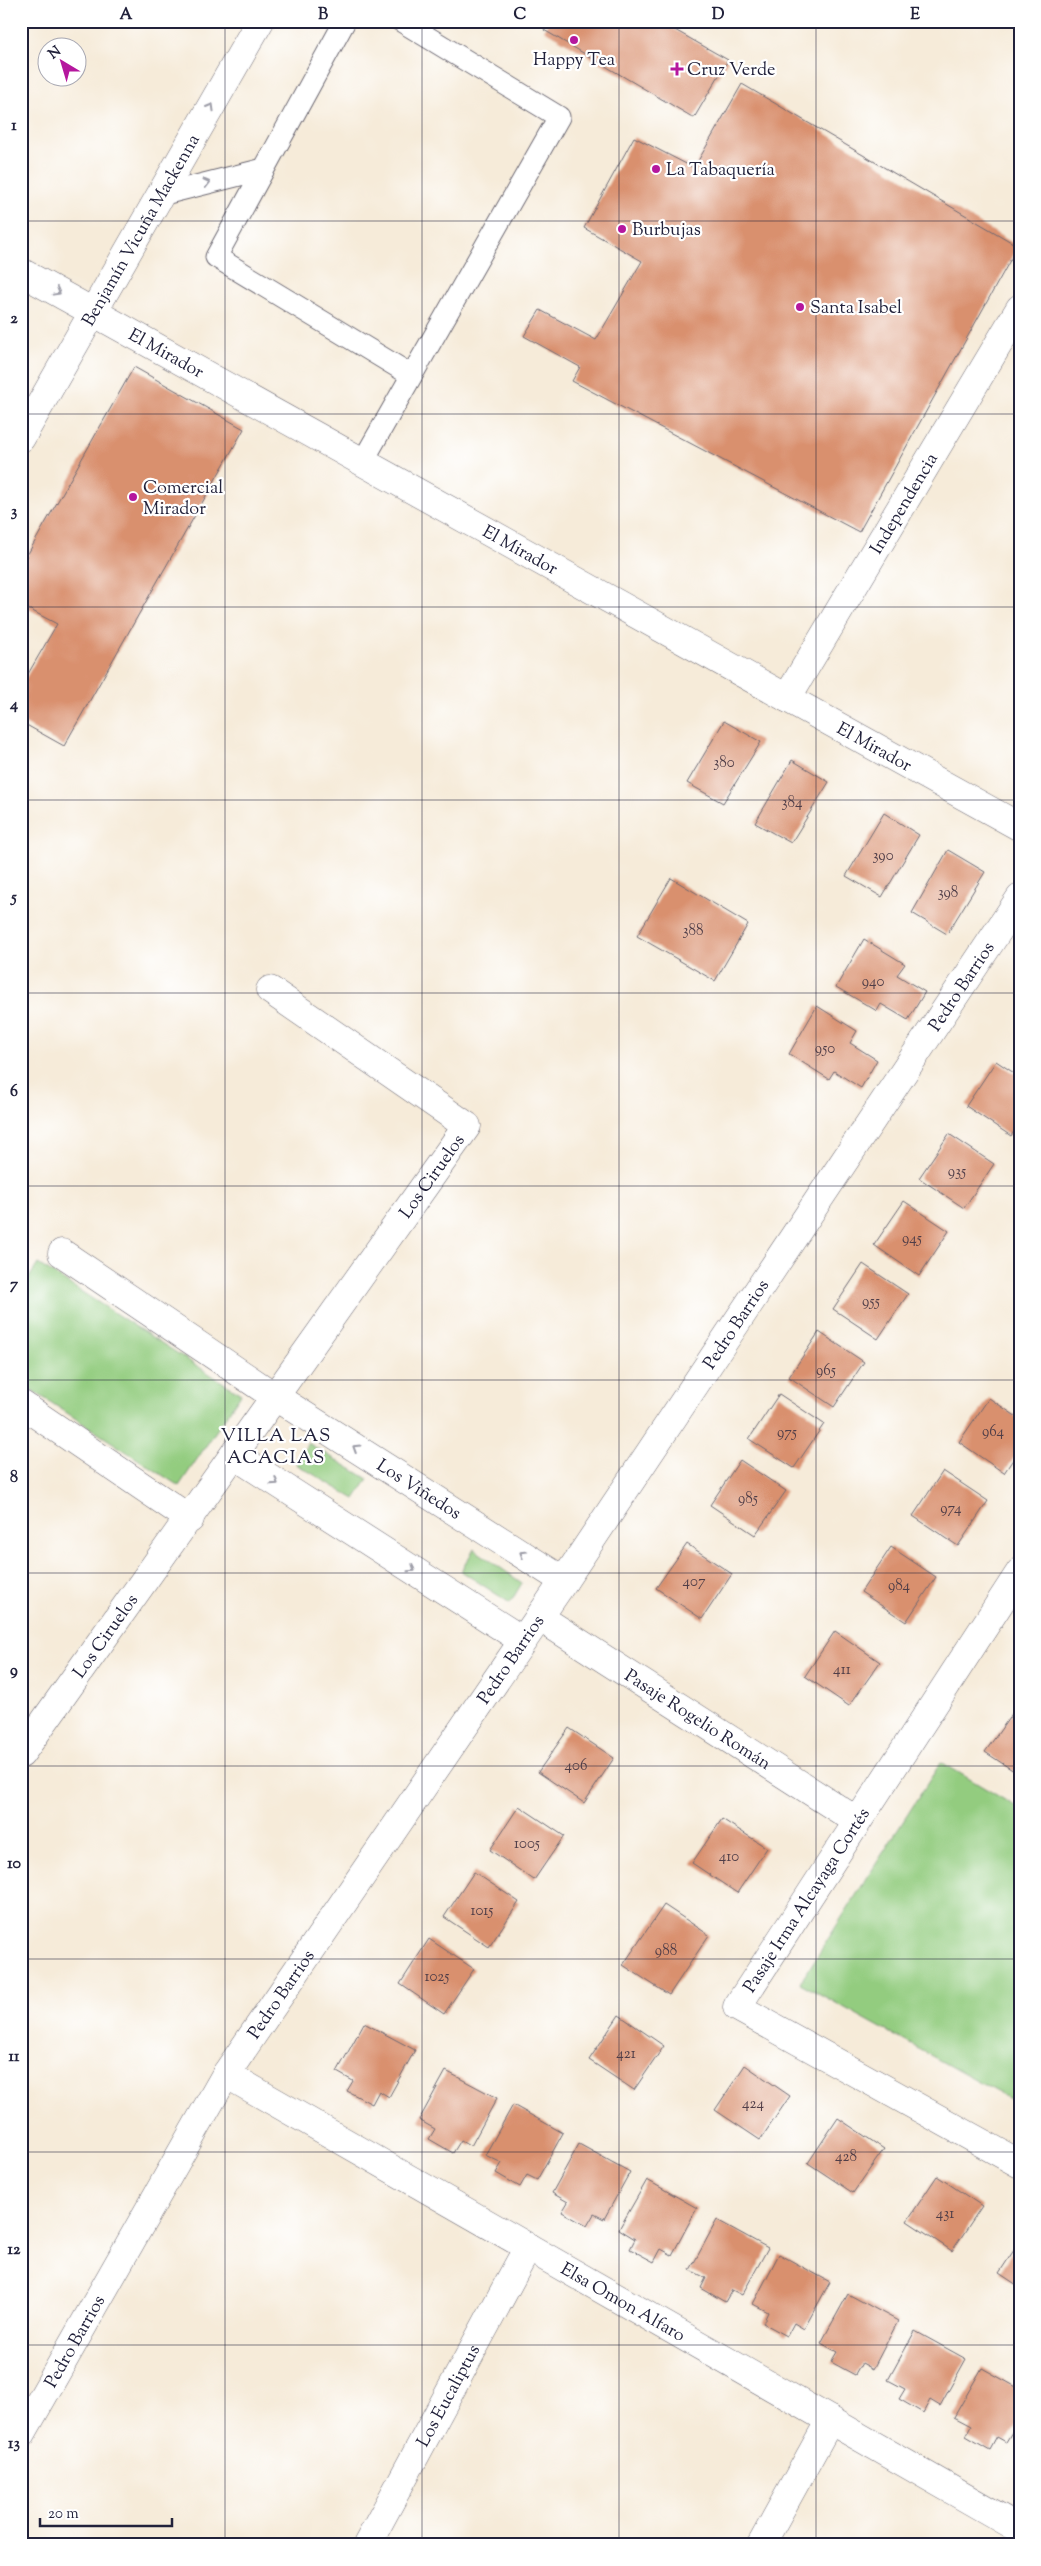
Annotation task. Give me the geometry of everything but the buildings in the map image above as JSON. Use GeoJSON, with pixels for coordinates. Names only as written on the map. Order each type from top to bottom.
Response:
{"type":"FeatureCollection","features":[{"type":"Feature","properties":{"kind":"street","name":"Benjamín Vicuña Mackenna"},"geometry":{"type":"LineString","coordinates":[[21,438],[260,21]]}},
{"type":"Feature","properties":{"kind":"street","name":"El Mirador"},"geometry":{"type":"LineString","coordinates":[[21,272],[1020,827]]}},
{"type":"Feature","properties":{"kind":"street","name":"Independencia"},"geometry":{"type":"LineString","coordinates":[[787,698],[1020,308]]}},
{"type":"Feature","properties":{"kind":"street","name":"Pedro Barrios"},"geometry":{"type":"LineString","coordinates":[[21,2435],[226,2074],[564,1581],[1020,898]]}},
{"type":"Feature","properties":{"kind":"street","name":"Los Ciruelos"},"geometry":{"type":"LineString","coordinates":[[21,1754],[190,1519],[274,1396],[467,1126],[270,990]]}},
{"type":"Feature","properties":{"kind":"street"},"geometry":{"type":"LineString","coordinates":[[62,1254],[274,1396]]}},
{"type":"Feature","properties":{"kind":"street","name":"Los Viñedos"},"geometry":{"type":"LineString","coordinates":[[274,1396],[564,1581]]}},
{"type":"Feature","properties":{"kind":"street"},"geometry":{"type":"LineString","coordinates":[[21,1404],[190,1519]]}},
{"type":"Feature","properties":{"kind":"street"},"geometry":{"type":"LineString","coordinates":[[234,1455],[522,1640]]}},
{"type":"Feature","properties":{"kind":"street","name":"Pasaje Irma Alcayaga Cortés"},"geometry":{"type":"LineString","coordinates":[[1020,1572],[737,2007],[1020,2164]]}},
{"type":"Feature","properties":{"kind":"street","name":"Pasaje Rogelio Román"},"geometry":{"type":"LineString","coordinates":[[539,1617],[857,1821]]}},
{"type":"Feature","properties":{"kind":"street","name":"Elsa Omon Alfaro"},"geometry":{"type":"LineString","coordinates":[[226,2074],[1020,2529]]}},
{"type":"Feature","properties":{"kind":"street","name":"Los Eucaliptus"},"geometry":{"type":"LineString","coordinates":[[367,2545],[528,2247]]}},
{"type":"Feature","properties":{"kind":"street"},"geometry":{"type":"LineString","coordinates":[[761,2545],[830,2420]]}},
{"type":"Feature","properties":{"kind":"lane"},"geometry":{"type":"LineString","coordinates":[[345,21],[216,257],[411,375]]}},
{"type":"Feature","properties":{"kind":"lane"},"geometry":{"type":"LineString","coordinates":[[363,462],[559,117],[401,21]]}},
{"type":"Feature","properties":{"kind":"lane"},"geometry":{"type":"LineString","coordinates":[[160,195],[264,169]]}},
{"type":"Feature","properties":{"kind":"green space"},"geometry":{"type":"Polygon","coordinates":[[[38,1264],[241,1394],[179,1486],[21,1383],[21,1290],[38,1264]]]}},
{"type":"Feature","properties":{"kind":"green space"},"geometry":{"type":"Polygon","coordinates":[[[308,1443],[368,1479],[355,1499],[296,1464],[308,1443]]]}},
{"type":"Feature","properties":{"kind":"green space"},"geometry":{"type":"Polygon","coordinates":[[[474,1549],[522,1583],[510,1603],[461,1571],[474,1549]]]}},
{"type":"Feature","properties":{"kind":"green space"},"geometry":{"type":"Polygon","coordinates":[[[941,1762],[1020,1809],[1020,2105],[800,1983],[941,1762]]]}},
{"type":"Feature","properties":{"kind":"place","name":"Happy Tea"},"geometry":{"type":"Point","coordinates":[574,40]}},
{"type":"Feature","properties":{"kind":"place","name":"Cruz Verde"},"geometry":{"type":"Point","coordinates":[677,69]}},
{"type":"Feature","properties":{"kind":"place","name":"La Tabaquería"},"geometry":{"type":"Point","coordinates":[656,169]}},
{"type":"Feature","properties":{"kind":"place","name":"Burbujas"},"geometry":{"type":"Point","coordinates":[622,229]}},
{"type":"Feature","properties":{"kind":"place","name":"Santa Isabel"},"geometry":{"type":"Point","coordinates":[800,307]}},
{"type":"Feature","properties":{"kind":"place","name":"Comercial Mirador"},"geometry":{"type":"Point","coordinates":[133,497]}},
{"type":"Feature","properties":{"kind":"district","name":"VILLA LAS ACACIAS"},"geometry":{"type":"Point","coordinates":[276,1445]}}]}
